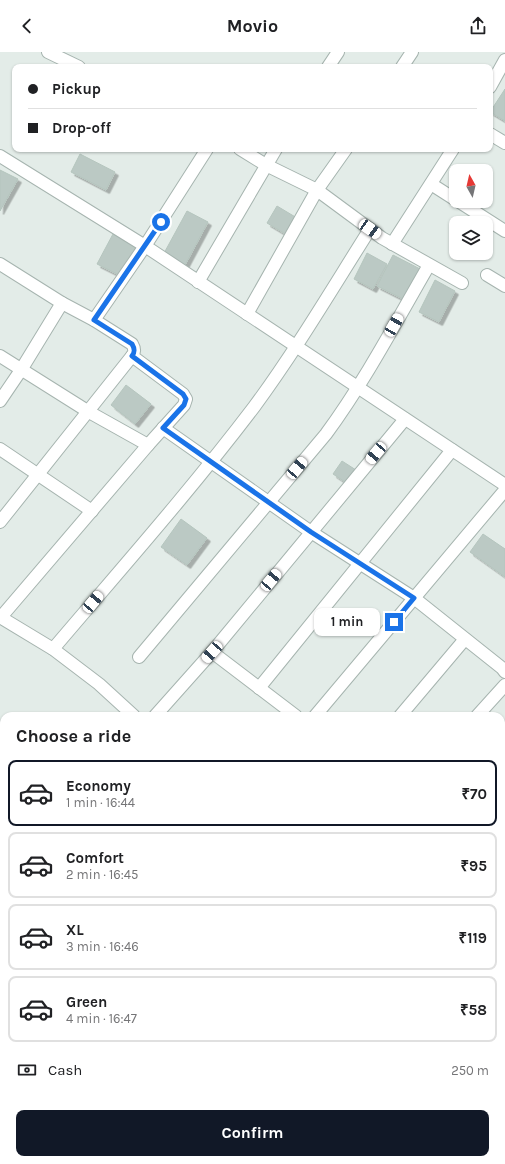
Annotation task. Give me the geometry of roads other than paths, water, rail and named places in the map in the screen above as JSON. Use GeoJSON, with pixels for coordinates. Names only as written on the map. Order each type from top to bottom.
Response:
{"type":"FeatureCollection","features":[{"type":"Feature","properties":{"kind":"street"},"geometry":{"type":"LineString","coordinates":[[48,52],[73,64]]}},
{"type":"Feature","properties":{"kind":"street"},"geometry":{"type":"LineString","coordinates":[[330,64],[338,52]]}},
{"type":"Feature","properties":{"kind":"street"},"geometry":{"type":"LineString","coordinates":[[404,64],[412,52]]}},
{"type":"Feature","properties":{"kind":"street"},"geometry":{"type":"LineString","coordinates":[[493,82],[505,62]]}},
{"type":"Feature","properties":{"kind":"street"},"geometry":{"type":"LineString","coordinates":[[493,136],[505,143]]}},
{"type":"Feature","properties":{"kind":"street"},"geometry":{"type":"LineString","coordinates":[[94,320],[145,246],[205,152]]}},
{"type":"Feature","properties":{"kind":"street"},"geometry":{"type":"LineString","coordinates":[[245,152],[317,190],[392,244],[462,283]]}},
{"type":"Feature","properties":{"kind":"street"},"geometry":{"type":"LineString","coordinates":[[198,282],[274,152]]}},
{"type":"Feature","properties":{"kind":"street"},"geometry":{"type":"LineString","coordinates":[[247,314],[317,190],[344,152]]}},
{"type":"Feature","properties":{"kind":"street"},"geometry":{"type":"LineString","coordinates":[[392,244],[451,152]]}},
{"type":"Feature","properties":{"kind":"street"},"geometry":{"type":"LineString","coordinates":[[0,156],[145,246],[505,485]]}},
{"type":"Feature","properties":{"kind":"street"},"geometry":{"type":"LineString","coordinates":[[431,184],[449,195]]}},
{"type":"Feature","properties":{"kind":"street"},"geometry":{"type":"LineString","coordinates":[[469,208],[505,231]]}},
{"type":"Feature","properties":{"kind":"street"},"geometry":{"type":"LineString","coordinates":[[53,649],[211,461],[254,406],[296,347],[370,229]]}},
{"type":"Feature","properties":{"kind":"street"},"geometry":{"type":"LineString","coordinates":[[0,264],[62,303],[94,320],[132,344],[135,348],[135,352],[89,412],[38,473],[0,522]]}},
{"type":"Feature","properties":{"kind":"street"},"geometry":{"type":"LineString","coordinates":[[139,656],[326,434],[346,407],[429,265]]}},
{"type":"Feature","properties":{"kind":"street"},"geometry":{"type":"LineString","coordinates":[[487,275],[505,286]]}},
{"type":"Feature","properties":{"kind":"street"},"geometry":{"type":"LineString","coordinates":[[0,401],[22,370],[62,303]]}},
{"type":"Feature","properties":{"kind":"street"},"geometry":{"type":"LineString","coordinates":[[0,356],[89,412],[148,444]]}},
{"type":"Feature","properties":{"kind":"street"},"geometry":{"type":"LineString","coordinates":[[130,712],[99,684],[53,649],[0,617],[148,444],[184,405],[186,399],[183,394],[132,356]]}},
{"type":"Feature","properties":{"kind":"street"},"geometry":{"type":"LineString","coordinates":[[159,712],[212,652],[405,419]]}},
{"type":"Feature","properties":{"kind":"street"},"geometry":{"type":"LineString","coordinates":[[163,428],[311,532],[414,598],[505,672]]}},
{"type":"Feature","properties":{"kind":"street"},"geometry":{"type":"LineString","coordinates":[[0,449],[38,473],[92,511]]}},
{"type":"Feature","properties":{"kind":"street"},"geometry":{"type":"LineString","coordinates":[[259,688],[452,450]]}},
{"type":"Feature","properties":{"kind":"street"},"geometry":{"type":"LineString","coordinates":[[318,712],[505,490]]}},
{"type":"Feature","properties":{"kind":"street"},"geometry":{"type":"LineString","coordinates":[[403,712],[465,639]]}},
{"type":"Feature","properties":{"kind":"street"},"geometry":{"type":"LineString","coordinates":[[212,652],[291,712]]}},
{"type":"Feature","properties":{"kind":"street"},"geometry":{"type":"LineString","coordinates":[[481,712],[505,685]]}}]}
